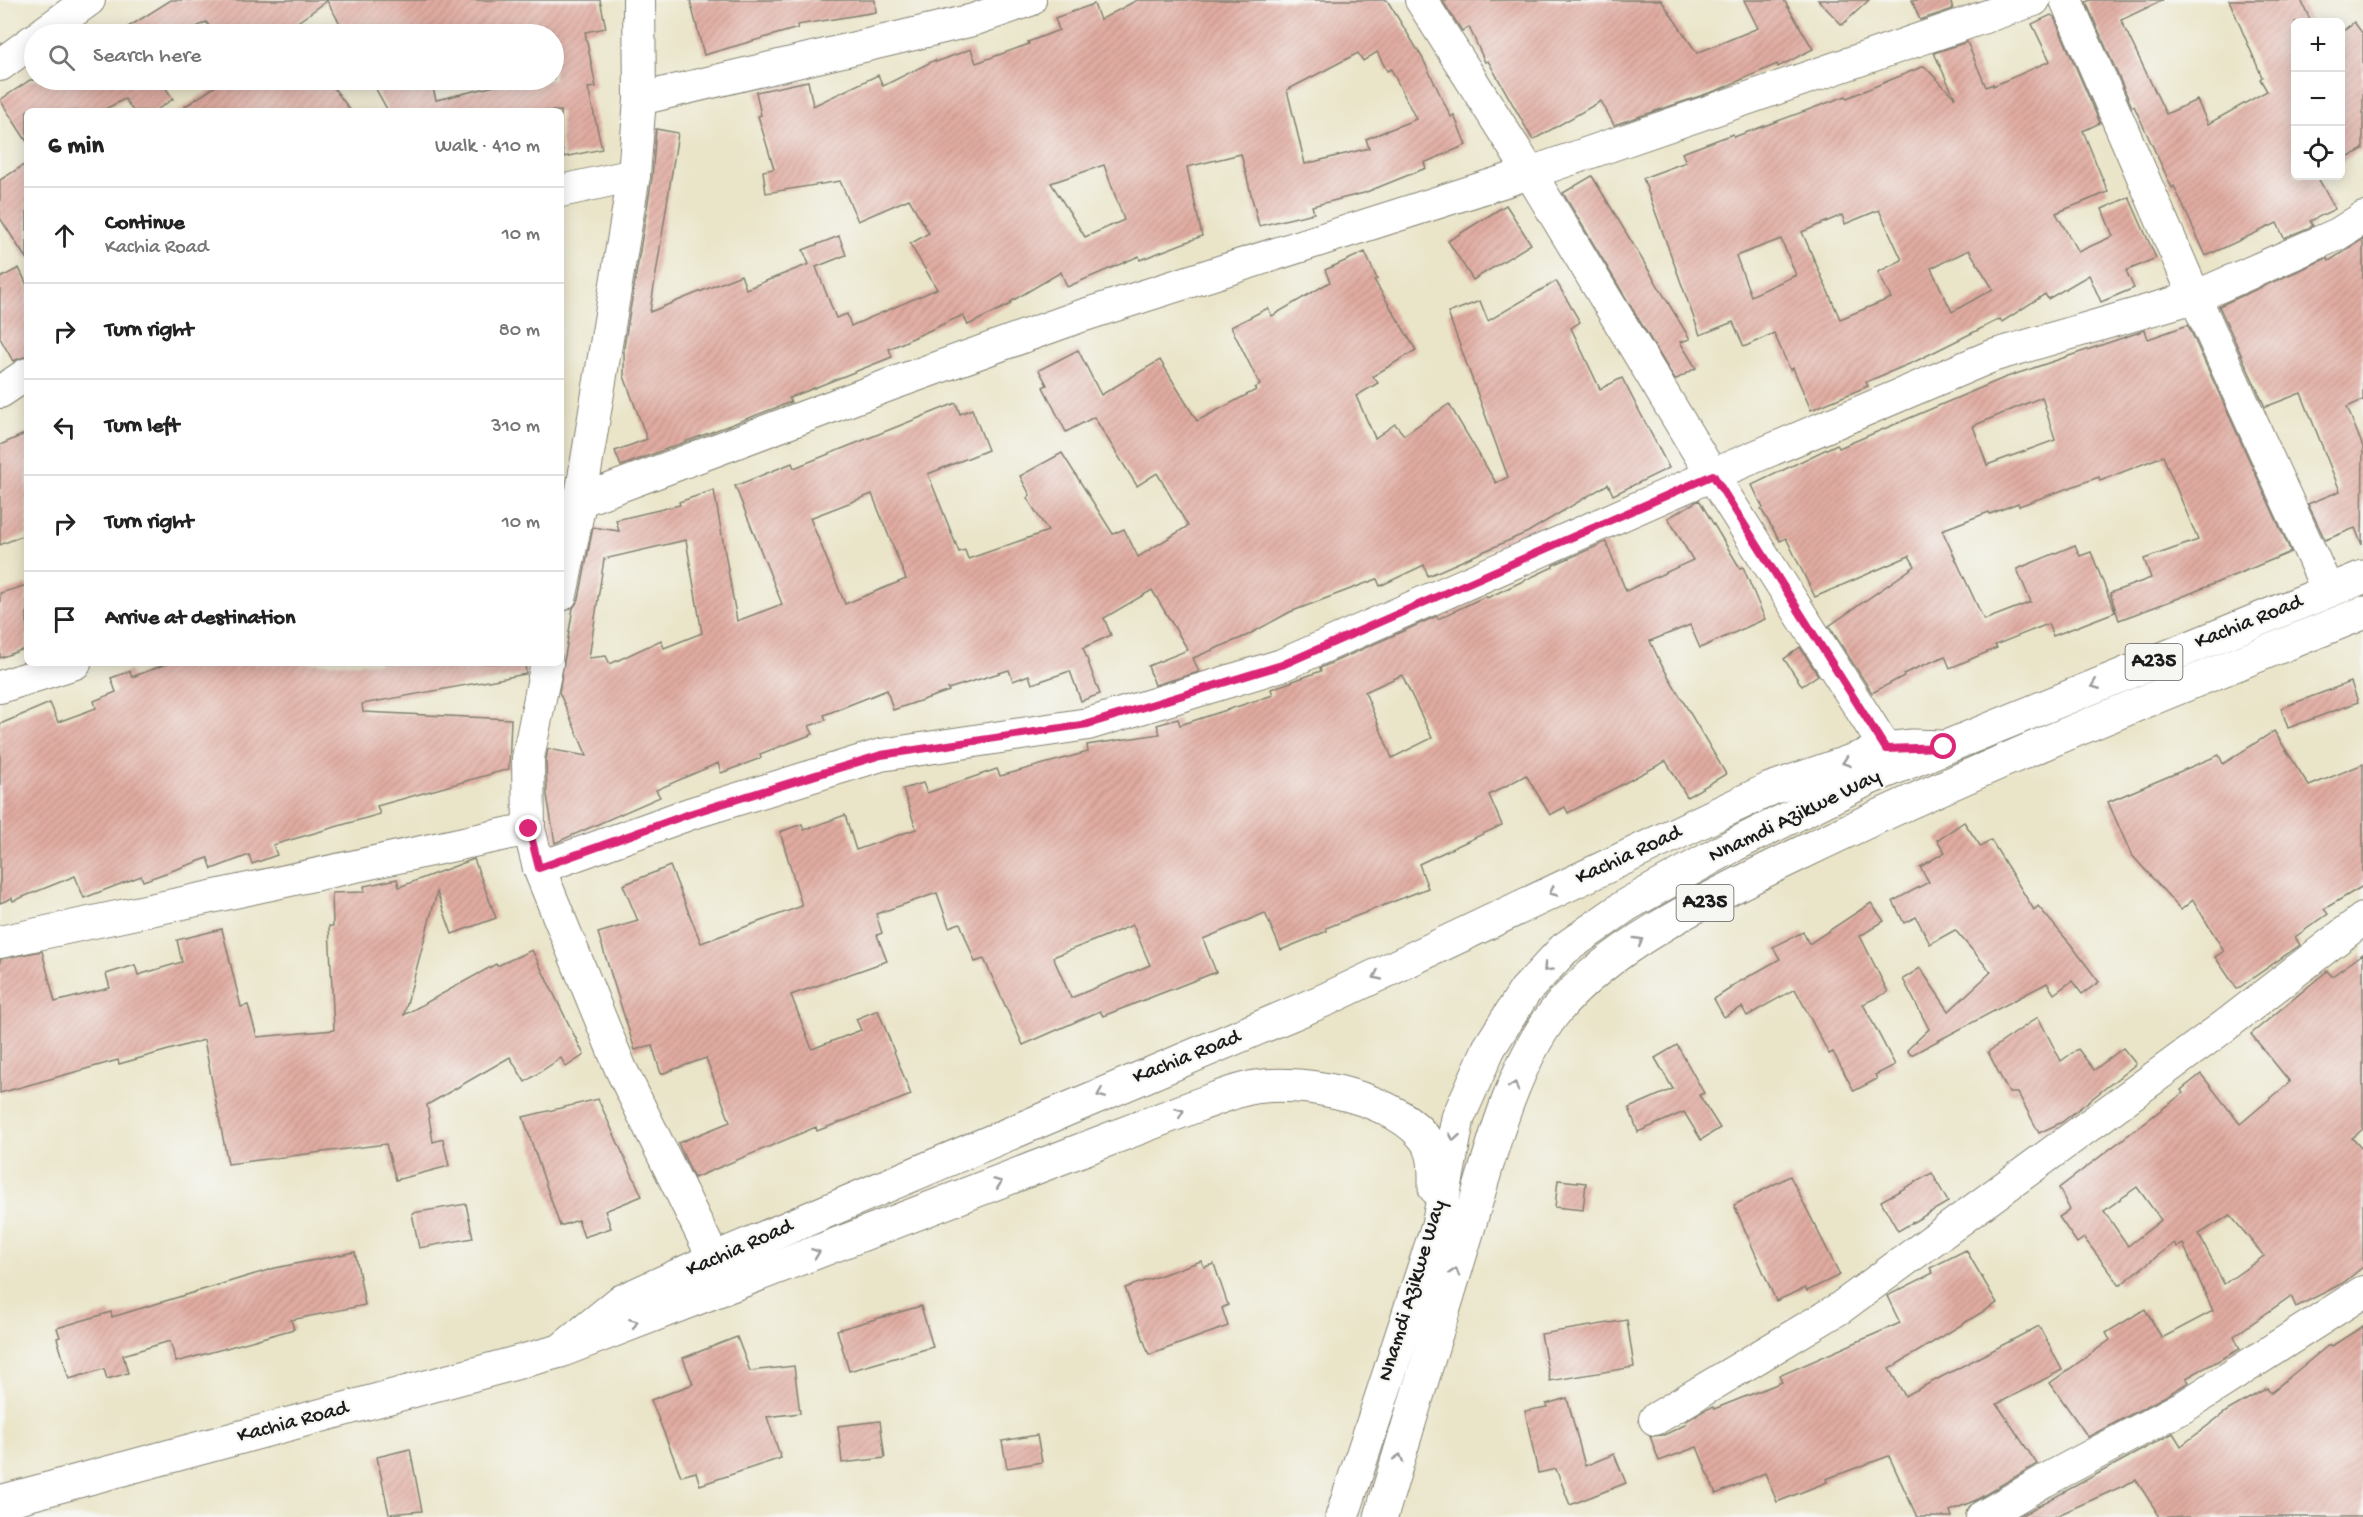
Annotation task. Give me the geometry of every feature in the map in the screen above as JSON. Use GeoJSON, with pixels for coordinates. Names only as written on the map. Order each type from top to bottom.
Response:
{"type":"FeatureCollection","features":[{"type":"Feature","properties":{"kind":"main road","name":"Kachia Road"},"geometry":{"type":"LineString","coordinates":[[0,1502],[560,1351],[620,1302],[714,1259],[1327,999],[1770,789],[1886,749],[1944,747],[2363,577]]}},
{"type":"Feature","properties":{"kind":"main road","name":"Kachia Road"},"geometry":{"type":"LineString","coordinates":[[1382,1516],[1492,1149],[1521,1067],[1555,1012],[1592,975],[1631,945],[1679,917],[1902,804],[2003,759],[2363,613]]}},
{"type":"Feature","properties":{"kind":"main road","name":"Nnamdi Azikwe Way"},"geometry":{"type":"LineString","coordinates":[[1343,1513],[1438,1225],[1458,1118],[1489,1048],[1525,992],[1564,949],[1628,904],[1734,845],[1870,778],[1944,747]]}},
{"type":"Feature","properties":{"kind":"main road"},"geometry":{"type":"LineString","coordinates":[[560,1351],[1198,1105],[1255,1087],[1297,1086],[1348,1094],[1384,1107],[1410,1125],[1428,1143],[1434,1158],[1438,1225]]}},
{"type":"Feature","properties":{"kind":"street"},"geometry":{"type":"LineString","coordinates":[[56,24],[90,0]]}},
{"type":"Feature","properties":{"kind":"street"},"geometry":{"type":"LineString","coordinates":[[564,568],[571,505],[634,175],[640,99],[639,0]]}},
{"type":"Feature","properties":{"kind":"street"},"geometry":{"type":"LineString","coordinates":[[640,99],[973,20],[1030,0]]}},
{"type":"Feature","properties":{"kind":"street"},"geometry":{"type":"LineString","coordinates":[[1421,0],[1530,173],[1713,475],[1886,749]]}},
{"type":"Feature","properties":{"kind":"street"},"geometry":{"type":"LineString","coordinates":[[571,505],[889,385],[1078,317],[1530,173],[2034,0]]}},
{"type":"Feature","properties":{"kind":"street"},"geometry":{"type":"LineString","coordinates":[[2066,0],[2195,297],[2328,591]]}},
{"type":"Feature","properties":{"kind":"street"},"geometry":{"type":"LineString","coordinates":[[0,65],[24,47]]}},
{"type":"Feature","properties":{"kind":"street"},"geometry":{"type":"LineString","coordinates":[[564,190],[634,175]]}},
{"type":"Feature","properties":{"kind":"street"},"geometry":{"type":"LineString","coordinates":[[539,868],[689,814],[881,755],[1088,724],[1282,665],[1713,475],[1992,356],[2195,297],[2338,234],[2363,218]]}},
{"type":"Feature","properties":{"kind":"street"},"geometry":{"type":"LineString","coordinates":[[0,392],[24,376]]}},
{"type":"Feature","properties":{"kind":"street"},"geometry":{"type":"LineString","coordinates":[[0,687],[66,666]]}},
{"type":"Feature","properties":{"kind":"street"},"geometry":{"type":"LineString","coordinates":[[546,666],[528,758],[529,829],[539,868],[620,1067],[714,1259]]}},
{"type":"Feature","properties":{"kind":"street"},"geometry":{"type":"LineString","coordinates":[[0,942],[529,829]]}},
{"type":"Feature","properties":{"kind":"street"},"geometry":{"type":"LineString","coordinates":[[1655,1419],[1840,1308],[2222,1028],[2363,919]]}},
{"type":"Feature","properties":{"kind":"street"},"geometry":{"type":"LineString","coordinates":[[1982,1517],[2044,1481],[2185,1406],[2363,1292]]}},
{"type":"Feature","properties":{"kind":"building"},"geometry":{"type":"Polygon","coordinates":[[[171,0],[600,0],[606,28],[585,32],[596,87],[588,88],[602,149],[564,157],[564,108],[386,108],[376,90],[434,90],[436,100],[478,90],[564,90],[564,24],[340,24],[327,1],[295,24],[208,24],[206,22],[202,24],[133,24],[171,0]]]}},
{"type":"Feature","properties":{"kind":"building"},"geometry":{"type":"Polygon","coordinates":[[[690,0],[875,0],[876,12],[797,25],[798,28],[704,55],[690,0]]]}},
{"type":"Feature","properties":{"kind":"building"},"geometry":{"type":"Polygon","coordinates":[[[1137,0],[1387,0],[1422,57],[1451,117],[1454,115],[1466,145],[1424,163],[1426,168],[1364,193],[1312,206],[1314,213],[1259,226],[1241,154],[1187,167],[1202,236],[1140,260],[1139,256],[1067,287],[1061,272],[1010,302],[1011,304],[968,325],[963,315],[889,349],[892,357],[789,398],[791,402],[621,466],[615,451],[647,439],[624,376],[624,347],[652,178],[656,129],[678,133],[650,312],[741,275],[746,289],[809,264],[803,250],[839,236],[846,255],[816,267],[836,318],[847,314],[851,326],[937,289],[910,244],[929,233],[909,199],[858,221],[840,181],[766,193],[763,171],[774,169],[758,116],[761,115],[756,92],[808,81],[813,106],[878,75],[883,86],[935,60],[936,62],[971,49],[976,63],[1029,44],[1028,42],[1059,30],[1055,18],[1094,4],[1100,20],[1137,0]],[[1377,52],[1363,61],[1358,53],[1287,90],[1305,164],[1369,148],[1366,139],[1416,119],[1391,69],[1387,71],[1377,52]],[[1104,165],[1051,183],[1085,237],[1124,220],[1104,165]]]}},
{"type":"Feature","properties":{"kind":"building"},"geometry":{"type":"Polygon","coordinates":[[[1442,0],[1661,0],[1697,53],[1758,28],[1744,0],[1784,0],[1813,49],[1778,67],[1777,64],[1718,90],[1614,125],[1601,101],[1533,140],[1488,61],[1485,62],[1469,27],[1462,31],[1442,0]]]}},
{"type":"Feature","properties":{"kind":"building"},"geometry":{"type":"Polygon","coordinates":[[[1818,0],[1869,0],[1842,25],[1818,0]]]}},
{"type":"Feature","properties":{"kind":"building"},"geometry":{"type":"Polygon","coordinates":[[[1912,0],[1950,0],[1953,9],[1920,20],[1912,0]]]}},
{"type":"Feature","properties":{"kind":"building"},"geometry":{"type":"Polygon","coordinates":[[[2090,0],[2163,0],[2121,20],[2166,114],[2197,100],[2208,124],[2267,91],[2260,79],[2262,77],[2229,0],[2301,0],[2309,18],[2291,18],[2291,180],[2319,180],[2335,209],[2310,221],[2313,226],[2284,238],[2277,223],[2206,256],[2174,186],[2172,188],[2134,106],[2132,107],[2086,2],[2090,0]]]}},
{"type":"Feature","properties":{"kind":"building"},"geometry":{"type":"Polygon","coordinates":[[[2051,15],[2054,17],[2100,123],[2083,131],[2108,192],[2056,213],[2078,252],[2113,236],[2102,209],[2129,197],[2156,258],[2126,271],[2134,288],[2101,302],[2089,275],[2048,299],[2045,294],[2002,322],[2000,319],[1914,362],[1866,382],[1868,386],[1811,410],[1793,368],[1790,370],[1774,333],[1744,347],[1733,322],[1700,335],[1643,178],[1686,162],[1682,153],[1733,134],[1734,137],[1846,96],[1847,98],[1924,66],[1955,98],[1934,53],[1967,42],[1986,87],[1993,84],[1993,86],[2050,61],[2032,24],[2051,15]],[[1879,210],[1845,224],[1842,215],[1802,232],[1840,319],[1891,298],[1878,272],[1902,260],[1879,210]],[[1781,239],[1736,256],[1751,296],[1796,275],[1781,239]],[[1969,250],[1931,268],[1952,312],[1993,289],[1969,250]]]}},
{"type":"Feature","properties":{"kind":"building"},"geometry":{"type":"Polygon","coordinates":[[[2354,22],[2363,34],[2363,149],[2345,159],[2345,72],[2345,29],[2354,22]]]}},
{"type":"Feature","properties":{"kind":"building"},"geometry":{"type":"Polygon","coordinates":[[[24,84],[24,90],[167,90],[173,99],[160,108],[131,108],[125,99],[107,108],[24,108],[24,137],[0,100],[24,84]]]}},
{"type":"Feature","properties":{"kind":"building"},"geometry":{"type":"Polygon","coordinates":[[[210,90],[335,90],[349,108],[183,108],[210,90]]]}},
{"type":"Feature","properties":{"kind":"building"},"geometry":{"type":"Polygon","coordinates":[[[24,165],[24,255],[0,218],[0,180],[24,165]]]}},
{"type":"Feature","properties":{"kind":"building"},"geometry":{"type":"Polygon","coordinates":[[[1592,176],[1690,339],[1680,342],[1696,368],[1675,380],[1563,193],[1592,176]]]}},
{"type":"Feature","properties":{"kind":"building"},"geometry":{"type":"Polygon","coordinates":[[[1506,205],[1531,244],[1473,280],[1448,241],[1506,205]]]}},
{"type":"Feature","properties":{"kind":"building"},"geometry":{"type":"Polygon","coordinates":[[[2363,239],[2363,400],[2347,407],[2363,447],[2362,545],[2355,528],[2325,540],[2308,504],[2340,491],[2301,393],[2265,407],[2219,306],[2327,258],[2329,261],[2363,239]]]}},
{"type":"Feature","properties":{"kind":"building"},"geometry":{"type":"Polygon","coordinates":[[[1365,252],[1377,279],[1374,280],[1416,350],[1373,376],[1378,383],[1356,396],[1375,438],[1395,424],[1404,435],[1449,404],[1496,483],[1508,477],[1448,313],[1480,301],[1488,321],[1556,281],[1580,322],[1571,328],[1600,389],[1622,378],[1669,468],[1613,495],[1608,484],[1528,532],[1428,576],[1424,565],[1380,586],[1377,579],[1290,612],[1246,636],[1193,658],[1199,672],[1155,685],[1148,666],[1188,650],[1152,590],[1104,618],[1111,635],[1083,648],[1100,694],[1081,701],[1070,671],[1032,684],[1029,675],[1013,681],[1009,670],[948,689],[949,691],[893,710],[887,690],[824,715],[826,720],[809,726],[813,734],[760,754],[761,758],[721,773],[718,763],[656,790],[660,797],[555,843],[547,795],[548,749],[587,756],[559,692],[573,608],[579,599],[593,527],[619,531],[616,520],[680,505],[679,502],[714,490],[737,621],[782,604],[735,486],[792,463],[794,468],[956,403],[960,414],[972,409],[988,450],[928,474],[959,552],[965,550],[968,559],[1048,531],[1027,498],[1030,495],[1020,476],[1062,453],[1113,534],[1124,529],[1138,557],[1188,526],[1157,473],[1137,486],[1094,417],[1066,432],[1043,387],[1047,385],[1039,370],[1078,350],[1101,395],[1160,360],[1197,421],[1256,390],[1255,388],[1260,385],[1231,327],[1268,308],[1272,316],[1330,282],[1325,270],[1365,252]],[[872,494],[810,518],[845,604],[906,579],[872,494]],[[686,540],[604,559],[589,658],[606,656],[610,664],[661,640],[664,648],[702,633],[686,540]]]}},
{"type":"Feature","properties":{"kind":"building"},"geometry":{"type":"Polygon","coordinates":[[[19,268],[24,279],[24,357],[13,361],[0,338],[0,278],[19,268]]]}},
{"type":"Feature","properties":{"kind":"building"},"geometry":{"type":"Polygon","coordinates":[[[2188,325],[2291,552],[2119,620],[2110,593],[2151,578],[2144,559],[2198,540],[2163,456],[2100,481],[2099,477],[2019,506],[2018,503],[1990,514],[1989,512],[1942,530],[1984,620],[2031,602],[2017,569],[2075,545],[2080,556],[2091,552],[2115,612],[2053,636],[2048,624],[1995,645],[1997,648],[1950,668],[1945,656],[1903,674],[1904,676],[1872,693],[1829,626],[1915,566],[1909,556],[1815,597],[1786,538],[1780,541],[1761,509],[1763,508],[1752,485],[1837,444],[1839,448],[2004,378],[2145,330],[2148,339],[2188,325]],[[2042,397],[1973,426],[1987,465],[2055,440],[2042,397]]]}},
{"type":"Feature","properties":{"kind":"building"},"geometry":{"type":"Polygon","coordinates":[[[24,434],[24,535],[0,545],[0,445],[24,434]]]}},
{"type":"Feature","properties":{"kind":"building"},"geometry":{"type":"Polygon","coordinates":[[[1699,500],[1740,568],[1743,567],[1765,619],[1700,648],[1690,625],[1650,641],[1661,664],[1726,774],[1687,797],[1666,761],[1568,813],[1565,807],[1550,815],[1526,775],[1489,795],[1502,825],[1419,864],[1428,888],[1326,928],[1327,931],[1281,950],[1265,913],[1203,939],[1216,972],[1103,1016],[1100,1011],[1023,1045],[984,959],[975,962],[960,923],[949,927],[937,893],[876,914],[882,933],[877,935],[887,961],[791,995],[812,1049],[861,1030],[856,1019],[878,1010],[911,1095],[817,1131],[816,1127],[694,1178],[678,1143],[730,1122],[706,1058],[661,1074],[652,1045],[635,1050],[598,933],[638,921],[623,885],[670,866],[701,943],[802,906],[780,832],[802,824],[804,830],[845,815],[856,850],[916,829],[903,789],[923,783],[927,793],[997,769],[1000,776],[1088,752],[1087,745],[1160,734],[1157,725],[1178,719],[1180,725],[1273,695],[1271,689],[1321,671],[1320,668],[1437,616],[1438,619],[1486,596],[1487,598],[1606,542],[1626,591],[1693,560],[1668,518],[1699,500]],[[1402,675],[1365,692],[1392,758],[1432,738],[1402,675]],[[1133,925],[1053,957],[1071,998],[1150,965],[1133,925]]]}},
{"type":"Feature","properties":{"kind":"building"},"geometry":{"type":"Polygon","coordinates":[[[24,586],[24,649],[0,658],[0,593],[24,586]]]}},
{"type":"Feature","properties":{"kind":"building"},"geometry":{"type":"Polygon","coordinates":[[[1800,647],[1818,675],[1802,686],[1784,659],[1800,647]]]}},
{"type":"Feature","properties":{"kind":"building"},"geometry":{"type":"Polygon","coordinates":[[[161,666],[525,666],[526,674],[362,704],[363,712],[511,719],[509,769],[377,806],[380,814],[273,845],[277,855],[252,864],[249,855],[212,869],[208,858],[143,881],[141,876],[84,898],[75,876],[13,901],[12,898],[0,903],[0,724],[50,703],[58,722],[96,708],[94,701],[116,692],[111,678],[130,671],[132,677],[161,666]]]}},
{"type":"Feature","properties":{"kind":"building"},"geometry":{"type":"Polygon","coordinates":[[[2351,682],[2358,702],[2288,728],[2281,708],[2351,682]]]}},
{"type":"Feature","properties":{"kind":"building"},"geometry":{"type":"Polygon","coordinates":[[[2274,731],[2309,786],[2363,764],[2363,886],[2324,909],[2328,914],[2295,937],[2300,945],[2237,989],[2215,957],[2224,951],[2193,900],[2181,910],[2131,854],[2108,802],[2219,755],[2223,764],[2274,731]]]}},
{"type":"Feature","properties":{"kind":"building"},"geometry":{"type":"Polygon","coordinates":[[[1964,822],[1981,847],[1991,840],[2034,910],[2038,906],[2099,982],[2082,994],[2072,981],[2054,994],[2047,983],[1911,1055],[1907,1050],[1929,1029],[1903,979],[1920,968],[1949,1011],[1991,972],[1955,930],[1930,944],[1916,917],[1904,923],[1893,901],[1929,882],[1920,867],[1945,852],[1937,840],[1964,822]]]}},
{"type":"Feature","properties":{"kind":"building"},"geometry":{"type":"Polygon","coordinates":[[[474,859],[496,918],[452,934],[437,892],[404,1015],[496,964],[497,966],[532,950],[584,1055],[566,1067],[561,1058],[525,1082],[510,1057],[427,1105],[433,1142],[443,1139],[449,1166],[396,1180],[386,1144],[228,1164],[204,1040],[119,1064],[118,1060],[0,1093],[0,959],[42,951],[55,1002],[110,988],[106,974],[135,965],[138,975],[182,962],[177,940],[222,929],[241,1007],[248,1005],[257,1037],[334,1030],[329,926],[333,926],[332,893],[365,892],[364,886],[397,879],[399,887],[474,859]]]}},
{"type":"Feature","properties":{"kind":"building"},"geometry":{"type":"Polygon","coordinates":[[[1871,903],[1884,921],[1860,936],[1888,992],[1863,1004],[1895,1065],[1875,1075],[1877,1079],[1854,1091],[1833,1052],[1829,1054],[1795,989],[1747,1016],[1742,1007],[1724,1017],[1714,999],[1730,987],[1780,959],[1773,947],[1803,932],[1809,944],[1871,903]]]}},
{"type":"Feature","properties":{"kind":"building"},"geometry":{"type":"Polygon","coordinates":[[[2363,954],[2363,1129],[2352,1138],[2363,1150],[2363,1267],[2343,1283],[2296,1307],[2291,1296],[2234,1336],[2240,1349],[2186,1378],[2189,1382],[2164,1397],[2088,1437],[2050,1383],[2110,1340],[2106,1333],[2145,1309],[2162,1338],[2213,1311],[2183,1244],[2177,1247],[2174,1243],[2120,1285],[2084,1238],[2077,1243],[2059,1217],[2070,1210],[2059,1188],[2183,1093],[2181,1090],[2201,1074],[2240,1124],[2290,1082],[2251,1034],[2327,971],[2332,976],[2363,954]],[[2137,1187],[2104,1211],[2128,1246],[2161,1220],[2137,1187]],[[2230,1215],[2199,1234],[2224,1284],[2264,1256],[2230,1215]]]}},
{"type":"Feature","properties":{"kind":"building"},"geometry":{"type":"Polygon","coordinates":[[[2038,1017],[2061,1061],[2078,1049],[2094,1070],[2123,1048],[2136,1064],[2062,1122],[2039,1133],[2018,1093],[2009,1093],[1988,1052],[2038,1017]]]}},
{"type":"Feature","properties":{"kind":"building"},"geometry":{"type":"Polygon","coordinates":[[[1677,1045],[1704,1093],[1699,1095],[1720,1128],[1701,1140],[1684,1112],[1638,1132],[1629,1108],[1673,1089],[1655,1058],[1677,1045]]]}},
{"type":"Feature","properties":{"kind":"building"},"geometry":{"type":"Polygon","coordinates":[[[598,1099],[642,1196],[605,1211],[611,1228],[584,1237],[578,1220],[560,1226],[523,1117],[598,1099]]]}},
{"type":"Feature","properties":{"kind":"building"},"geometry":{"type":"Polygon","coordinates":[[[1932,1173],[1948,1202],[1898,1231],[1881,1201],[1932,1173]]]}},
{"type":"Feature","properties":{"kind":"building"},"geometry":{"type":"Polygon","coordinates":[[[1790,1176],[1840,1275],[1807,1291],[1805,1288],[1776,1301],[1734,1205],[1790,1176]]]}},
{"type":"Feature","properties":{"kind":"building"},"geometry":{"type":"Polygon","coordinates":[[[1558,1180],[1586,1183],[1583,1210],[1555,1207],[1558,1180]]]}},
{"type":"Feature","properties":{"kind":"building"},"geometry":{"type":"Polygon","coordinates":[[[466,1204],[473,1238],[419,1248],[412,1213],[466,1204]]]}},
{"type":"Feature","properties":{"kind":"building"},"geometry":{"type":"Polygon","coordinates":[[[1966,1250],[1997,1303],[1889,1369],[1905,1396],[2039,1326],[2062,1370],[1997,1404],[2037,1464],[1976,1500],[1950,1511],[1952,1517],[1917,1517],[1889,1456],[1826,1479],[1827,1482],[1777,1502],[1765,1473],[1716,1494],[1697,1447],[1659,1461],[1650,1436],[1664,1435],[1687,1424],[1686,1421],[1705,1410],[1713,1407],[1714,1409],[1782,1382],[1779,1376],[1900,1323],[1887,1296],[1933,1273],[1930,1268],[1966,1250]]]}},
{"type":"Feature","properties":{"kind":"building"},"geometry":{"type":"Polygon","coordinates":[[[355,1252],[365,1305],[291,1320],[294,1329],[176,1362],[170,1341],[123,1355],[128,1373],[107,1379],[104,1369],[69,1379],[57,1338],[60,1337],[57,1328],[111,1312],[112,1317],[275,1268],[355,1252]]]}},
{"type":"Feature","properties":{"kind":"building"},"geometry":{"type":"Polygon","coordinates":[[[1201,1261],[1204,1267],[1214,1264],[1228,1305],[1222,1308],[1228,1326],[1149,1355],[1125,1288],[1201,1261]]]}},
{"type":"Feature","properties":{"kind":"building"},"geometry":{"type":"Polygon","coordinates":[[[921,1306],[933,1347],[849,1371],[837,1330],[921,1306]]]}},
{"type":"Feature","properties":{"kind":"building"},"geometry":{"type":"Polygon","coordinates":[[[1627,1320],[1634,1367],[1550,1381],[1541,1334],[1627,1320]]]}},
{"type":"Feature","properties":{"kind":"building"},"geometry":{"type":"Polygon","coordinates":[[[2363,1326],[2363,1517],[2160,1517],[2136,1480],[2054,1517],[2018,1517],[2173,1433],[2181,1446],[2227,1411],[2267,1388],[2270,1393],[2330,1344],[2332,1346],[2363,1326]]]}},
{"type":"Feature","properties":{"kind":"building"},"geometry":{"type":"Polygon","coordinates":[[[737,1337],[750,1371],[794,1366],[800,1413],[767,1417],[781,1458],[700,1485],[696,1472],[681,1476],[651,1400],[693,1384],[683,1358],[737,1337]]]}},
{"type":"Feature","properties":{"kind":"building"},"geometry":{"type":"Polygon","coordinates":[[[1567,1398],[1585,1466],[1614,1454],[1626,1483],[1570,1505],[1556,1469],[1538,1473],[1525,1411],[1547,1407],[1546,1404],[1567,1398]]]}},
{"type":"Feature","properties":{"kind":"building"},"geometry":{"type":"Polygon","coordinates":[[[880,1421],[885,1458],[842,1463],[838,1426],[880,1421]]]}},
{"type":"Feature","properties":{"kind":"building"},"geometry":{"type":"Polygon","coordinates":[[[1037,1435],[1042,1462],[1007,1468],[1002,1441],[1037,1435]]]}},
{"type":"Feature","properties":{"kind":"building"},"geometry":{"type":"Polygon","coordinates":[[[410,1449],[422,1511],[389,1514],[377,1457],[410,1449]]]}},
{"type":"Feature","properties":{"kind":"route"},"geometry":{"type":"LineString","coordinates":[[529,829],[539,868],[689,814],[881,755],[1088,724],[1282,665],[1713,475],[1886,749],[1912,746],[1944,747]]}}]}
